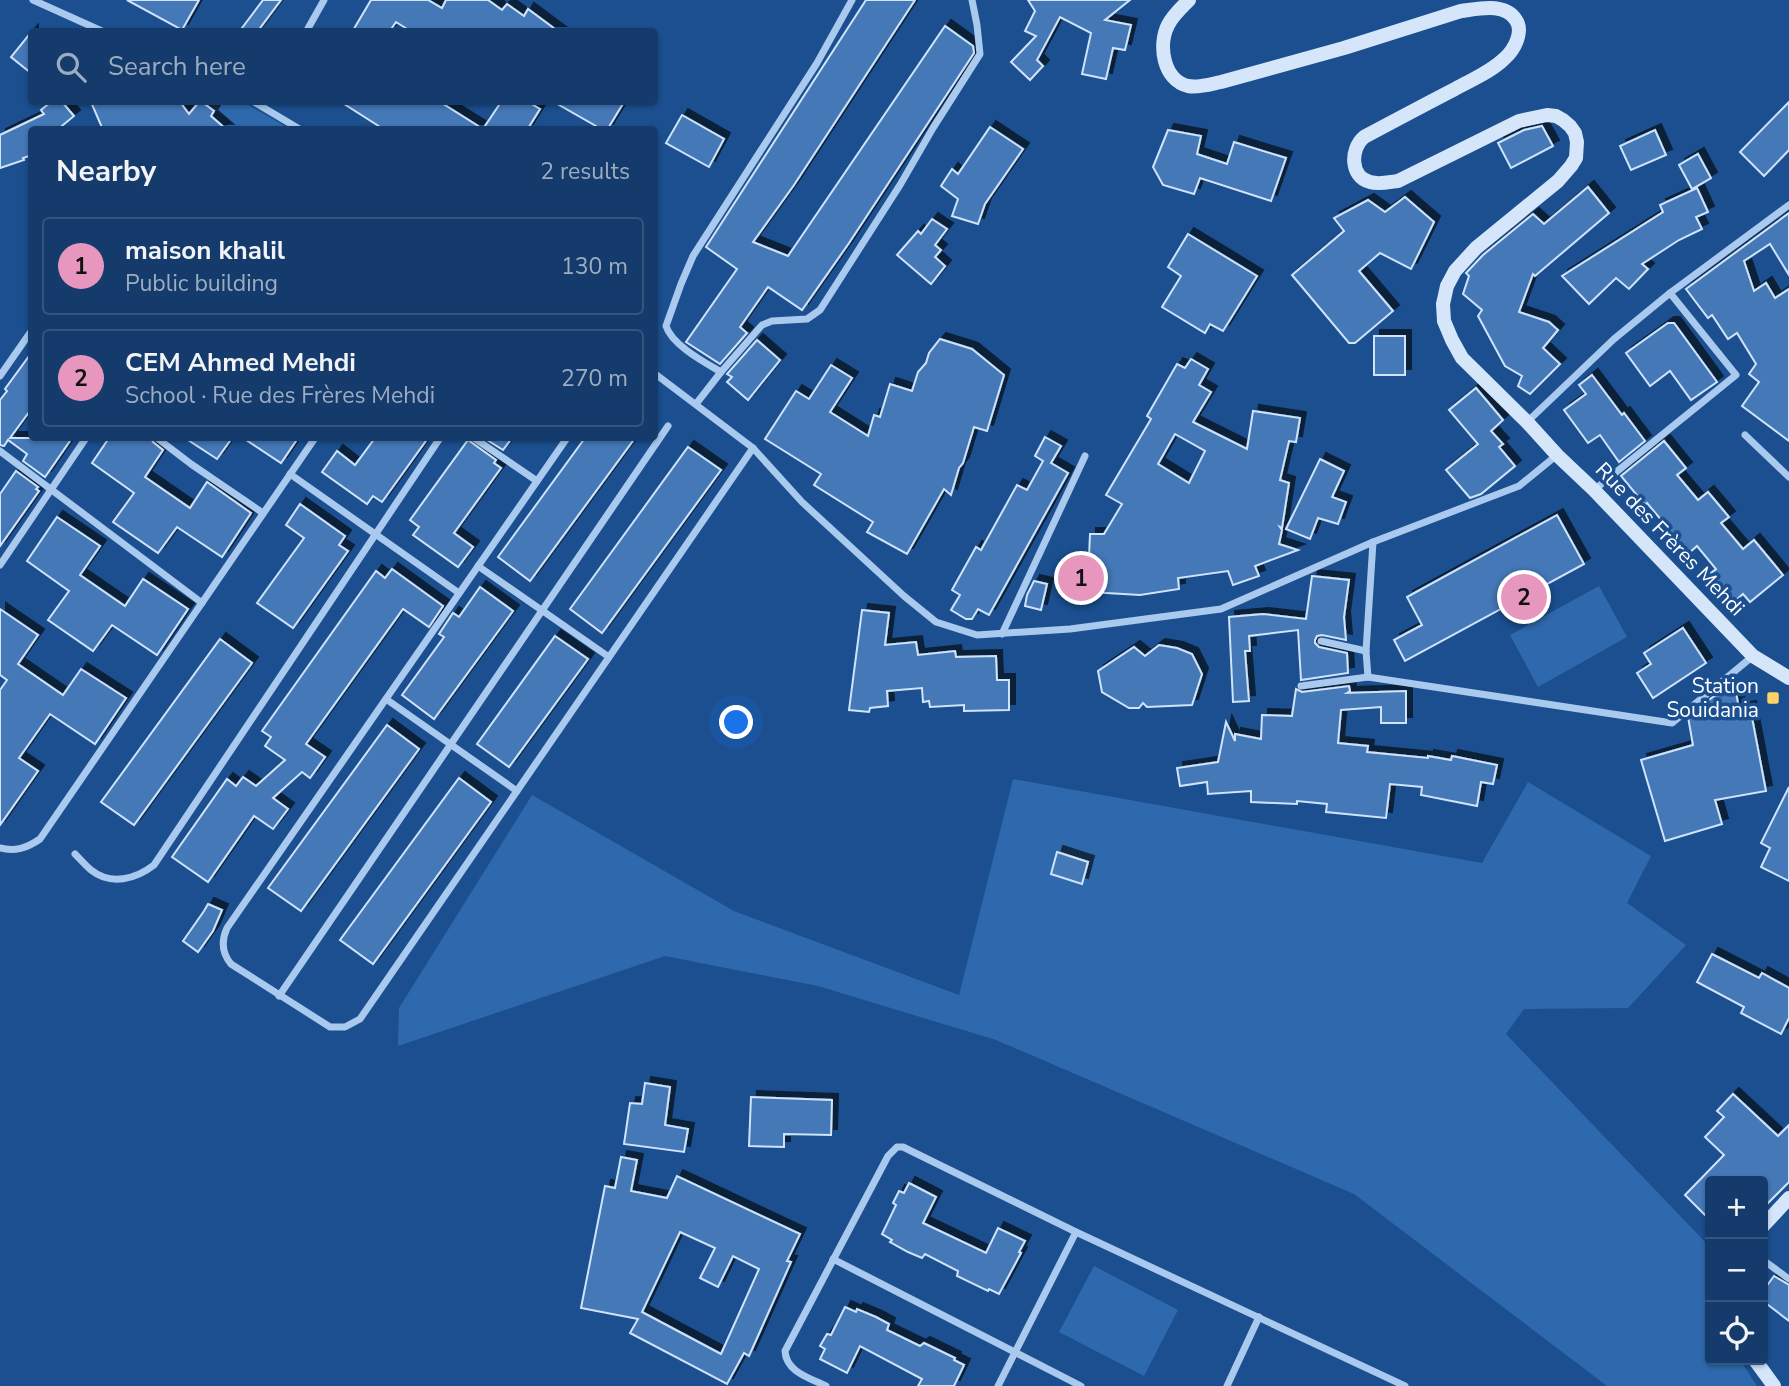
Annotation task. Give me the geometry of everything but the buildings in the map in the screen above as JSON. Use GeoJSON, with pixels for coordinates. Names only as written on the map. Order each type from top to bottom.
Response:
{"type":"FeatureCollection","features":[{"type":"Feature","properties":{"kind":"main road","name":"Rue des Frères Mehdi"},"geometry":{"type":"LineString","coordinates":[[1189,0],[1167,26],[1163,41],[1164,58],[1169,71],[1178,81],[1188,86],[1221,82],[1344,48],[1461,11],[1502,9],[1516,19],[1519,25],[1517,42],[1504,59],[1479,76],[1364,137],[1354,150],[1355,165],[1363,179],[1371,183],[1398,181],[1519,121],[1536,116],[1556,116],[1574,133],[1577,151],[1571,166],[1558,181],[1476,248],[1455,271],[1447,286],[1443,304],[1444,321],[1462,358],[1594,490],[1753,656],[1789,678]]}},
{"type":"Feature","properties":{"kind":"main road"},"geometry":{"type":"LineString","coordinates":[[1768,1221],[1789,1198]]}},
{"type":"Feature","properties":{"kind":"main road"},"geometry":{"type":"LineString","coordinates":[[1759,1365],[1774,1386]]}},
{"type":"Feature","properties":{"kind":"street"},"geometry":{"type":"LineString","coordinates":[[33,0],[95,28]]}},
{"type":"Feature","properties":{"kind":"street"},"geometry":{"type":"LineString","coordinates":[[308,28],[324,0]]}},
{"type":"Feature","properties":{"kind":"street"},"geometry":{"type":"LineString","coordinates":[[721,372],[681,345],[666,326],[693,256],[817,63],[852,0]]}},
{"type":"Feature","properties":{"kind":"street"},"geometry":{"type":"LineString","coordinates":[[696,404],[762,325],[772,321],[807,319],[820,310],[980,54],[972,0]]}},
{"type":"Feature","properties":{"kind":"street"},"geometry":{"type":"LineString","coordinates":[[265,105],[295,126]]}},
{"type":"Feature","properties":{"kind":"street"},"geometry":{"type":"LineString","coordinates":[[1527,422],[1614,339],[1670,293],[1789,205]]}},
{"type":"Feature","properties":{"kind":"street"},"geometry":{"type":"LineString","coordinates":[[1594,490],[1737,375],[1670,293]]}},
{"type":"Feature","properties":{"kind":"street"},"geometry":{"type":"LineString","coordinates":[[0,376],[28,336]]}},
{"type":"Feature","properties":{"kind":"street"},"geometry":{"type":"LineString","coordinates":[[658,376],[752,448],[802,502],[936,622],[977,635],[1070,629],[1221,609],[1373,542],[1519,486],[1557,455]]}},
{"type":"Feature","properties":{"kind":"street"},"geometry":{"type":"LineString","coordinates":[[658,441],[668,426]]}},
{"type":"Feature","properties":{"kind":"street"},"geometry":{"type":"LineString","coordinates":[[1745,435],[1789,477]]}},
{"type":"Feature","properties":{"kind":"street"},"geometry":{"type":"LineString","coordinates":[[0,565],[84,441]]}},
{"type":"Feature","properties":{"kind":"street"},"geometry":{"type":"LineString","coordinates":[[161,441],[263,513]]}},
{"type":"Feature","properties":{"kind":"street"},"geometry":{"type":"LineString","coordinates":[[0,848],[24,848],[40,839],[313,441]]}},
{"type":"Feature","properties":{"kind":"street"},"geometry":{"type":"LineString","coordinates":[[75,854],[92,871],[110,878],[128,879],[154,865],[438,441]]}},
{"type":"Feature","properties":{"kind":"street"},"geometry":{"type":"LineString","coordinates":[[478,441],[537,481]]}},
{"type":"Feature","properties":{"kind":"street"},"geometry":{"type":"LineString","coordinates":[[566,441],[226,928],[224,951],[231,964],[330,1027],[345,1027],[360,1019],[752,448]]}},
{"type":"Feature","properties":{"kind":"street"},"geometry":{"type":"LineString","coordinates":[[279,996],[658,441]]}},
{"type":"Feature","properties":{"kind":"street"},"geometry":{"type":"LineString","coordinates":[[0,451],[202,603]]}},
{"type":"Feature","properties":{"kind":"street"},"geometry":{"type":"LineString","coordinates":[[1002,634],[1085,456]]}},
{"type":"Feature","properties":{"kind":"street"},"geometry":{"type":"LineString","coordinates":[[290,474],[459,593]]}},
{"type":"Feature","properties":{"kind":"street"},"geometry":{"type":"LineString","coordinates":[[1368,677],[1366,651],[1373,542]]}},
{"type":"Feature","properties":{"kind":"street"},"geometry":{"type":"LineString","coordinates":[[478,566],[609,657]]}},
{"type":"Feature","properties":{"kind":"street"},"geometry":{"type":"LineString","coordinates":[[1321,641],[1366,651]]}},
{"type":"Feature","properties":{"kind":"street"},"geometry":{"type":"LineString","coordinates":[[1301,685],[1368,677],[1672,723],[1753,656]]}},
{"type":"Feature","properties":{"kind":"street"},"geometry":{"type":"LineString","coordinates":[[386,699],[517,791]]}},
{"type":"Feature","properties":{"kind":"street"},"geometry":{"type":"LineString","coordinates":[[826,1386],[791,1368],[785,1358],[785,1352],[888,1156],[897,1147],[908,1149],[1076,1232],[1405,1386]]}},
{"type":"Feature","properties":{"kind":"street"},"geometry":{"type":"LineString","coordinates":[[998,1386],[1076,1232]]}},
{"type":"Feature","properties":{"kind":"street"},"geometry":{"type":"LineString","coordinates":[[833,1259],[1081,1386]]}},
{"type":"Feature","properties":{"kind":"street"},"geometry":{"type":"LineString","coordinates":[[1768,1264],[1789,1279]]}},
{"type":"Feature","properties":{"kind":"street"},"geometry":{"type":"LineString","coordinates":[[1227,1386],[1259,1317]]}},
{"type":"Feature","properties":{"kind":"shaded area"},"geometry":{"type":"Polygon","coordinates":[[[209,105],[248,105],[285,126],[226,126],[231,122],[209,105]]]}},
{"type":"Feature","properties":{"kind":"shaded area"},"geometry":{"type":"Polygon","coordinates":[[[1599,586],[1627,637],[1538,687],[1510,635],[1599,586]]]}},
{"type":"Feature","properties":{"kind":"shaded area"},"geometry":{"type":"Polygon","coordinates":[[[1013,779],[1482,863],[1528,782],[1651,856],[1627,903],[1686,945],[1628,1008],[1524,1009],[1506,1034],[1705,1242],[1705,1365],[1743,1365],[1757,1386],[1607,1386],[1354,1194],[996,1040],[818,986],[665,956],[398,1046],[399,1008],[532,795],[734,911],[959,995],[1013,779]]]}},
{"type":"Feature","properties":{"kind":"shaded area"},"geometry":{"type":"Polygon","coordinates":[[[1094,1266],[1178,1310],[1144,1376],[1059,1332],[1094,1266]]]}},
{"type":"Feature","properties":{"kind":"place","name":"maison khalil"},"geometry":{"type":"Point","coordinates":[1081,578]}},
{"type":"Feature","properties":{"kind":"place","name":"CEM Ahmed Mehdi"},"geometry":{"type":"Point","coordinates":[1524,597]}},
{"type":"Feature","properties":{"kind":"place","name":"Station Souidania"},"geometry":{"type":"Point","coordinates":[1773,698]}}]}
